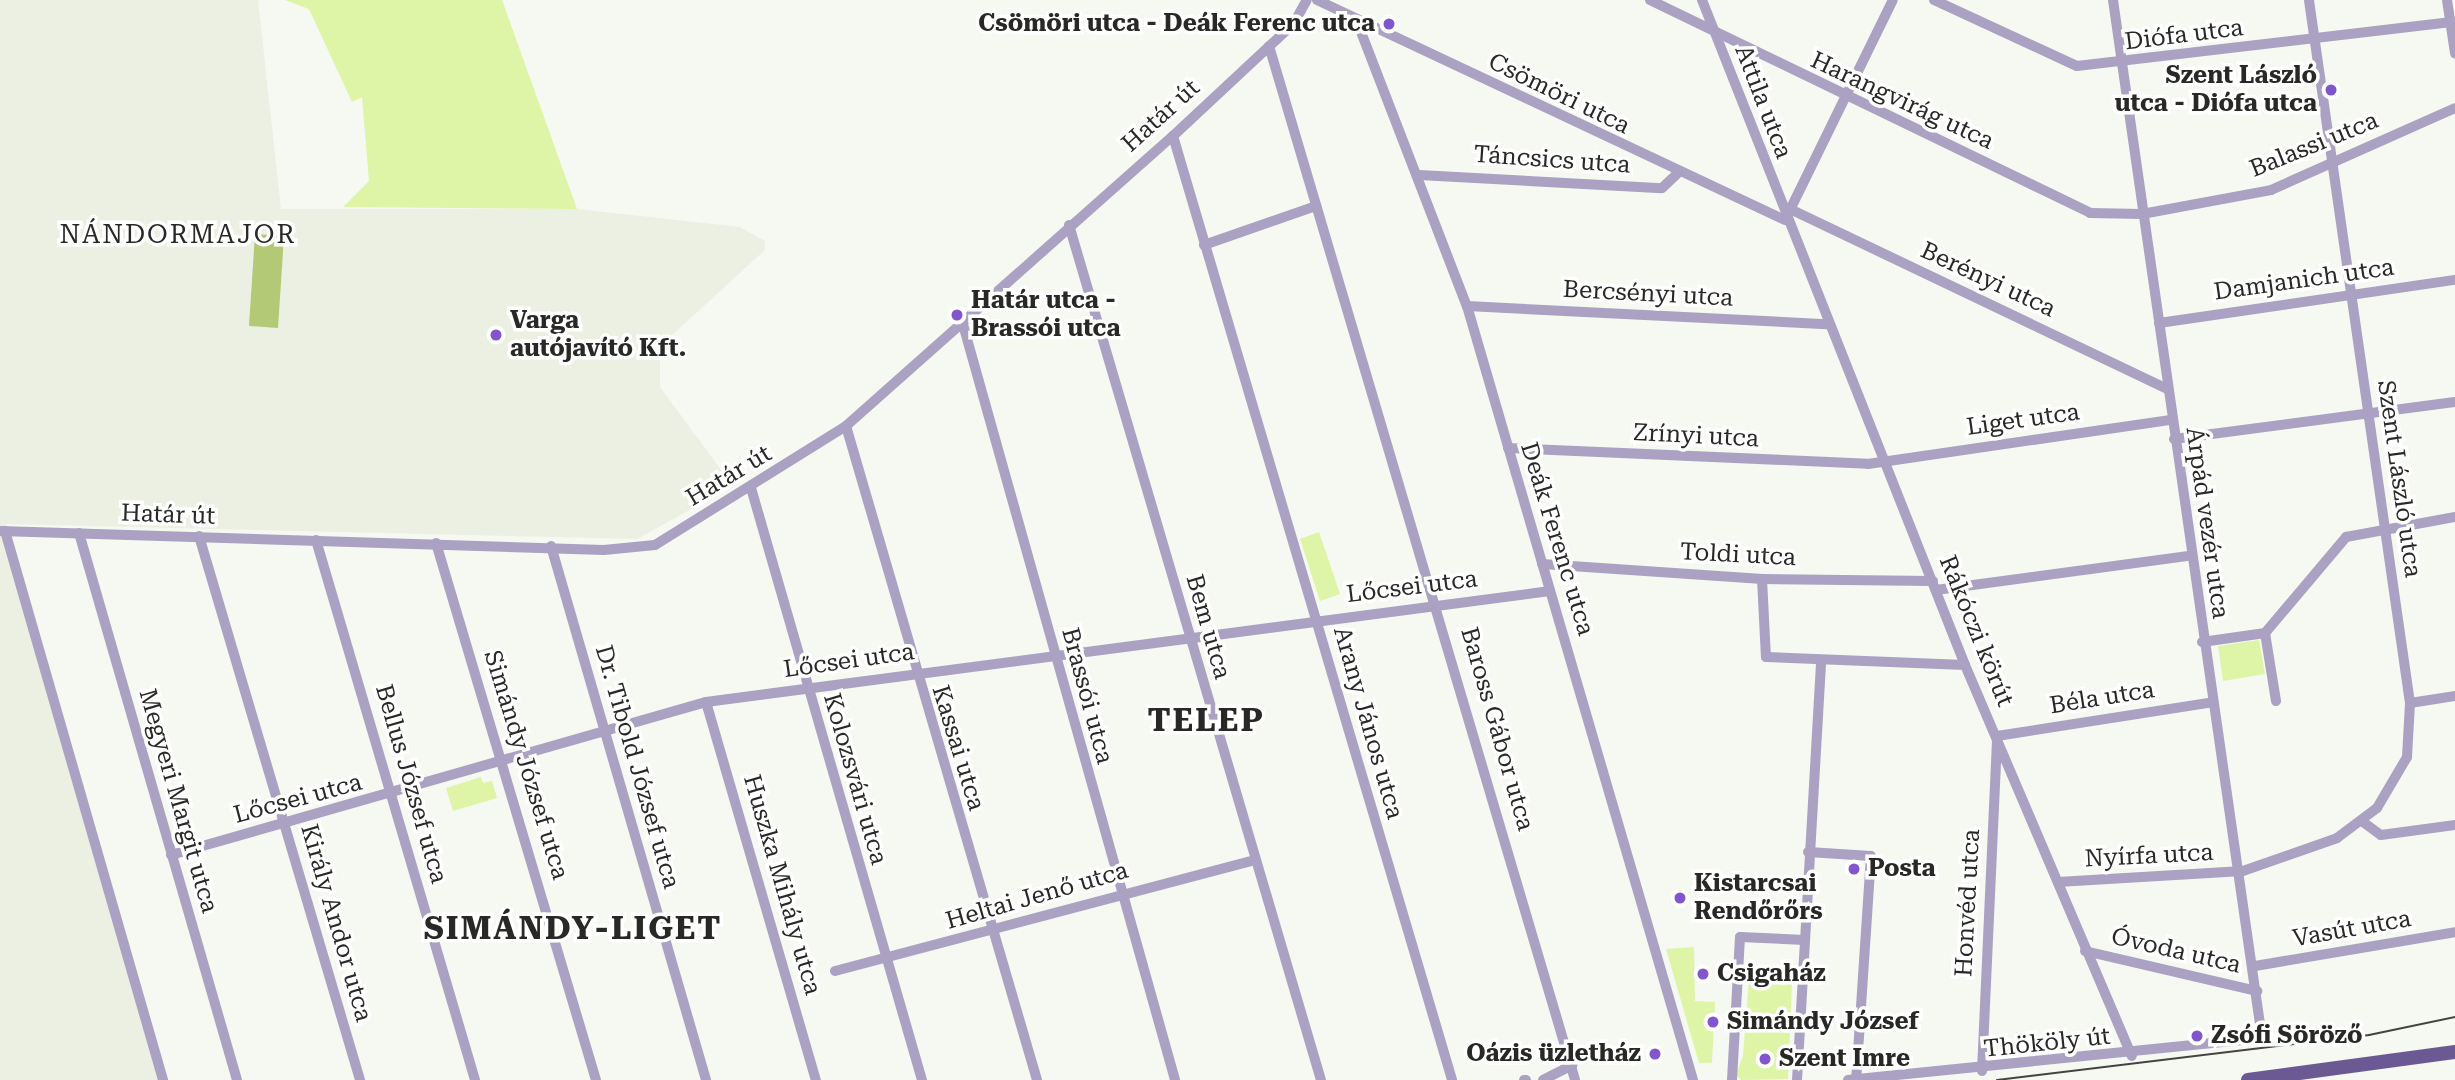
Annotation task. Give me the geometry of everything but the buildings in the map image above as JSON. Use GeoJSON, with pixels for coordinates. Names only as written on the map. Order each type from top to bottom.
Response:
{"type":"FeatureCollection","features":[{"type":"Feature","properties":{"kind":"main road"},"geometry":{"type":"LineString","coordinates":[[2248,1080],[2455,1052]]}},
{"type":"Feature","properties":{"kind":"street","name":"Határ út"},"geometry":{"type":"LineString","coordinates":[[2,531],[551,546],[650,546],[751,488],[846,426],[1069,225],[1173,136],[1269,46],[1307,0]]}},
{"type":"Feature","properties":{"kind":"street","name":"Csömöri utca"},"geometry":{"type":"LineString","coordinates":[[1317,0],[1677,174],[1787,215]]}},
{"type":"Feature","properties":{"kind":"street","name":"Harangvirág utca"},"geometry":{"type":"LineString","coordinates":[[1650,0],[1844,99],[2090,213],[2142,214]]}},
{"type":"Feature","properties":{"kind":"street","name":"Attila utca"},"geometry":{"type":"LineString","coordinates":[[1702,0],[1787,215]]}},
{"type":"Feature","properties":{"kind":"street"},"geometry":{"type":"LineString","coordinates":[[1787,215],[1893,0]]}},
{"type":"Feature","properties":{"kind":"street","name":"Diófa utca"},"geometry":{"type":"LineString","coordinates":[[1934,0],[2077,66],[2122,64],[2451,22]]}},
{"type":"Feature","properties":{"kind":"street","name":"Árpád vezér utca"},"geometry":{"type":"LineString","coordinates":[[2113,0],[2189,556],[2243,871],[2262,1038],[2250,1040]]}},
{"type":"Feature","properties":{"kind":"street","name":"Szent László utca"},"geometry":{"type":"LineString","coordinates":[[2309,0],[2410,703],[2403,769],[2363,822]]}},
{"type":"Feature","properties":{"kind":"street"},"geometry":{"type":"LineString","coordinates":[[2447,0],[2455,53]]}},
{"type":"Feature","properties":{"kind":"street","name":"Deák Ferenc utca"},"geometry":{"type":"LineString","coordinates":[[1356,19],[1419,175],[1467,306],[1693,1080]]}},
{"type":"Feature","properties":{"kind":"street","name":"Baross Gábor utca"},"geometry":{"type":"LineString","coordinates":[[1269,46],[1439,604],[1575,1080]]}},
{"type":"Feature","properties":{"kind":"street","name":"Balassi utca"},"geometry":{"type":"LineString","coordinates":[[2142,214],[2271,190],[2334,165],[2455,107]]}},
{"type":"Feature","properties":{"kind":"street","name":"Arany János utca"},"geometry":{"type":"LineString","coordinates":[[1173,136],[1452,1080]]}},
{"type":"Feature","properties":{"kind":"street","name":"Táncsics utca"},"geometry":{"type":"LineString","coordinates":[[1419,175],[1662,188],[1677,174]]}},
{"type":"Feature","properties":{"kind":"street"},"geometry":{"type":"LineString","coordinates":[[1204,245],[1316,205]]}},
{"type":"Feature","properties":{"kind":"street","name":"Rákóczi körút"},"geometry":{"type":"LineString","coordinates":[[1787,215],[1827,324],[1965,665],[2132,1056]]}},
{"type":"Feature","properties":{"kind":"street","name":"Berényi utca"},"geometry":{"type":"LineString","coordinates":[[1787,215],[2167,389]]}},
{"type":"Feature","properties":{"kind":"street","name":"Bem utca"},"geometry":{"type":"LineString","coordinates":[[1069,225],[1190,637],[1251,862],[1321,1080]]}},
{"type":"Feature","properties":{"kind":"street","name":"Damjanich utca"},"geometry":{"type":"LineString","coordinates":[[2159,323],[2455,279]]}},
{"type":"Feature","properties":{"kind":"street","name":"Bercsényi utca"},"geometry":{"type":"LineString","coordinates":[[1467,306],[1827,324]]}},
{"type":"Feature","properties":{"kind":"street","name":"Brassói utca"},"geometry":{"type":"LineString","coordinates":[[962,321],[1119,893],[1175,1080]]}},
{"type":"Feature","properties":{"kind":"street"},"geometry":{"type":"LineString","coordinates":[[2174,439],[2455,402]]}},
{"type":"Feature","properties":{"kind":"street","name":"Liget utca"},"geometry":{"type":"LineString","coordinates":[[1882,461],[2171,420]]}},
{"type":"Feature","properties":{"kind":"street","name":"Kassai utca"},"geometry":{"type":"LineString","coordinates":[[846,426],[914,673],[1037,1080]]}},
{"type":"Feature","properties":{"kind":"street","name":"Zrínyi utca"},"geometry":{"type":"LineString","coordinates":[[1508,448],[1882,461]]}},
{"type":"Feature","properties":{"kind":"street","name":"Kolozsvári utca"},"geometry":{"type":"LineString","coordinates":[[751,488],[884,958],[922,1080]]}},
{"type":"Feature","properties":{"kind":"street"},"geometry":{"type":"LineString","coordinates":[[2202,642],[2265,633],[2346,537],[2455,517]]}},
{"type":"Feature","properties":{"kind":"street"},"geometry":{"type":"LineString","coordinates":[[2,531],[163,1080]]}},
{"type":"Feature","properties":{"kind":"street","name":"Megyeri Margit utca"},"geometry":{"type":"LineString","coordinates":[[79,533],[237,1080]]}},
{"type":"Feature","properties":{"kind":"street","name":"Király Andor utca"},"geometry":{"type":"LineString","coordinates":[[199,536],[360,1080]]}},
{"type":"Feature","properties":{"kind":"street","name":"Bellus József utca"},"geometry":{"type":"LineString","coordinates":[[316,540],[475,1080]]}},
{"type":"Feature","properties":{"kind":"street","name":"Simándy József utca"},"geometry":{"type":"LineString","coordinates":[[436,543],[505,760],[596,1080]]}},
{"type":"Feature","properties":{"kind":"street","name":"Dr. Tibold József utca"},"geometry":{"type":"LineString","coordinates":[[551,546],[706,1080]]}},
{"type":"Feature","properties":{"kind":"street","name":"Toldi utca"},"geometry":{"type":"LineString","coordinates":[[1542,564],[1762,579],[1934,586],[2189,556]]}},
{"type":"Feature","properties":{"kind":"street"},"geometry":{"type":"LineString","coordinates":[[1762,579],[1766,657],[1965,665]]}},
{"type":"Feature","properties":{"kind":"street","name":"Lőcsei utca"},"geometry":{"type":"LineString","coordinates":[[171,855],[392,795],[605,729],[706,702],[1316,619],[1550,592]]}},
{"type":"Feature","properties":{"kind":"street"},"geometry":{"type":"LineString","coordinates":[[2265,633],[2276,701]]}},
{"type":"Feature","properties":{"kind":"street"},"geometry":{"type":"LineString","coordinates":[[1797,1080],[1821,660]]}},
{"type":"Feature","properties":{"kind":"street"},"geometry":{"type":"LineString","coordinates":[[2410,703],[2455,696]]}},
{"type":"Feature","properties":{"kind":"street","name":"Huszka Mihály utca"},"geometry":{"type":"LineString","coordinates":[[706,702],[816,1080]]}},
{"type":"Feature","properties":{"kind":"street","name":"Béla utca"},"geometry":{"type":"LineString","coordinates":[[1997,736],[2213,702]]}},
{"type":"Feature","properties":{"kind":"street","name":"Honvéd utca"},"geometry":{"type":"LineString","coordinates":[[1982,1071],[1997,736]]}},
{"type":"Feature","properties":{"kind":"street"},"geometry":{"type":"LineString","coordinates":[[2243,871],[2363,822],[2381,835],[2455,825]]}},
{"type":"Feature","properties":{"kind":"street"},"geometry":{"type":"LineString","coordinates":[[1808,852],[1871,856],[1856,1079]]}},
{"type":"Feature","properties":{"kind":"street","name":"Heltai Jenő utca"},"geometry":{"type":"LineString","coordinates":[[835,971],[991,933],[1119,893],[1251,862]]}},
{"type":"Feature","properties":{"kind":"street","name":"Nyírfa utca"},"geometry":{"type":"LineString","coordinates":[[2057,882],[2243,871]]}},
{"type":"Feature","properties":{"kind":"street","name":"Vasút utca"},"geometry":{"type":"LineString","coordinates":[[2255,966],[2455,933]]}},
{"type":"Feature","properties":{"kind":"street"},"geometry":{"type":"LineString","coordinates":[[1732,1080],[1740,937],[1805,940]]}},
{"type":"Feature","properties":{"kind":"street","name":"Óvoda utca"},"geometry":{"type":"LineString","coordinates":[[2085,951],[2257,991]]}},
{"type":"Feature","properties":{"kind":"street","name":"Thököly út"},"geometry":{"type":"LineString","coordinates":[[1848,1080],[1982,1071],[2132,1056],[2250,1040]]}},
{"type":"Feature","properties":{"kind":"street"},"geometry":{"type":"LineString","coordinates":[[1542,1080],[1572,1065]]}},
{"type":"Feature","properties":{"kind":"shaded area"},"geometry":{"type":"Polygon","coordinates":[[[0,0],[258,0],[281,209],[577,209],[740,227],[765,241],[765,250],[660,346],[660,387],[733,486],[637,539],[6,524],[168,1080],[0,1080],[0,0]]]}},
{"type":"Feature","properties":{"kind":"shaded area"},"geometry":{"type":"Polygon","coordinates":[[[285,0],[502,0],[577,209],[343,207],[369,181],[362,97],[352,102],[309,9],[285,0]]]}},
{"type":"Feature","properties":{"kind":"shaded area"},"geometry":{"type":"Polygon","coordinates":[[[255,234],[284,236],[278,328],[249,326],[255,234]]]}},
{"type":"Feature","properties":{"kind":"shaded area"},"geometry":{"type":"Polygon","coordinates":[[[1319,532],[1340,594],[1320,601],[1300,539],[1319,532]]]}},
{"type":"Feature","properties":{"kind":"shaded area"},"geometry":{"type":"Polygon","coordinates":[[[2259,640],[2265,674],[2223,681],[2218,646],[2259,640]]]}},
{"type":"Feature","properties":{"kind":"shaded area"},"geometry":{"type":"Polygon","coordinates":[[[481,777],[483,783],[492,781],[497,798],[453,811],[446,788],[481,777]]]}},
{"type":"Feature","properties":{"kind":"shaded area"},"geometry":{"type":"Polygon","coordinates":[[[1694,947],[1695,1001],[1715,1002],[1712,1063],[1699,1063],[1666,949],[1694,947]]]}},
{"type":"Feature","properties":{"kind":"shaded area"},"geometry":{"type":"Polygon","coordinates":[[[1749,979],[1792,983],[1788,1079],[1741,1080],[1736,1074],[1743,1056],[1749,979]]]}},
{"type":"Feature","properties":{"kind":"tram line"},"geometry":{"type":"LineString","coordinates":[[1997,1080],[2369,1035],[2455,1017]]}},
{"type":"Feature","properties":{"kind":"place","name":"Csömöri utca - Deák Ferenc utca"},"geometry":{"type":"Point","coordinates":[1389,24]}},
{"type":"Feature","properties":{"kind":"place","name":"Szent László utca - Diófa utca"},"geometry":{"type":"Point","coordinates":[2331,90]}},
{"type":"Feature","properties":{"kind":"place","name":"Határ utca - Brassói utca"},"geometry":{"type":"Point","coordinates":[957,315]}},
{"type":"Feature","properties":{"kind":"place","name":"Varga autójavító Kft."},"geometry":{"type":"Point","coordinates":[496,335]}},
{"type":"Feature","properties":{"kind":"place","name":"Posta"},"geometry":{"type":"Point","coordinates":[1854,869]}},
{"type":"Feature","properties":{"kind":"place","name":"Kistarcsai Rendőrőrs"},"geometry":{"type":"Point","coordinates":[1680,898]}},
{"type":"Feature","properties":{"kind":"place","name":"Csigaház"},"geometry":{"type":"Point","coordinates":[1703,974]}},
{"type":"Feature","properties":{"kind":"place","name":"Simándy József"},"geometry":{"type":"Point","coordinates":[1713,1022]}},
{"type":"Feature","properties":{"kind":"place","name":"Zsófi Söröző"},"geometry":{"type":"Point","coordinates":[2197,1036]}},
{"type":"Feature","properties":{"kind":"place","name":"Oázis üzletház"},"geometry":{"type":"Point","coordinates":[1655,1054]}},
{"type":"Feature","properties":{"kind":"place","name":"Szent Imre"},"geometry":{"type":"Point","coordinates":[1765,1059]}},
{"type":"Feature","properties":{"kind":"district","name":"NÁNDORMAJOR"},"geometry":{"type":"Point","coordinates":[178,235]}},
{"type":"Feature","properties":{"kind":"district","name":"TELEP"},"geometry":{"type":"Point","coordinates":[1206,720]}},
{"type":"Feature","properties":{"kind":"district","name":"SIMÁNDY-LIGET"},"geometry":{"type":"Point","coordinates":[573,928]}}]}
